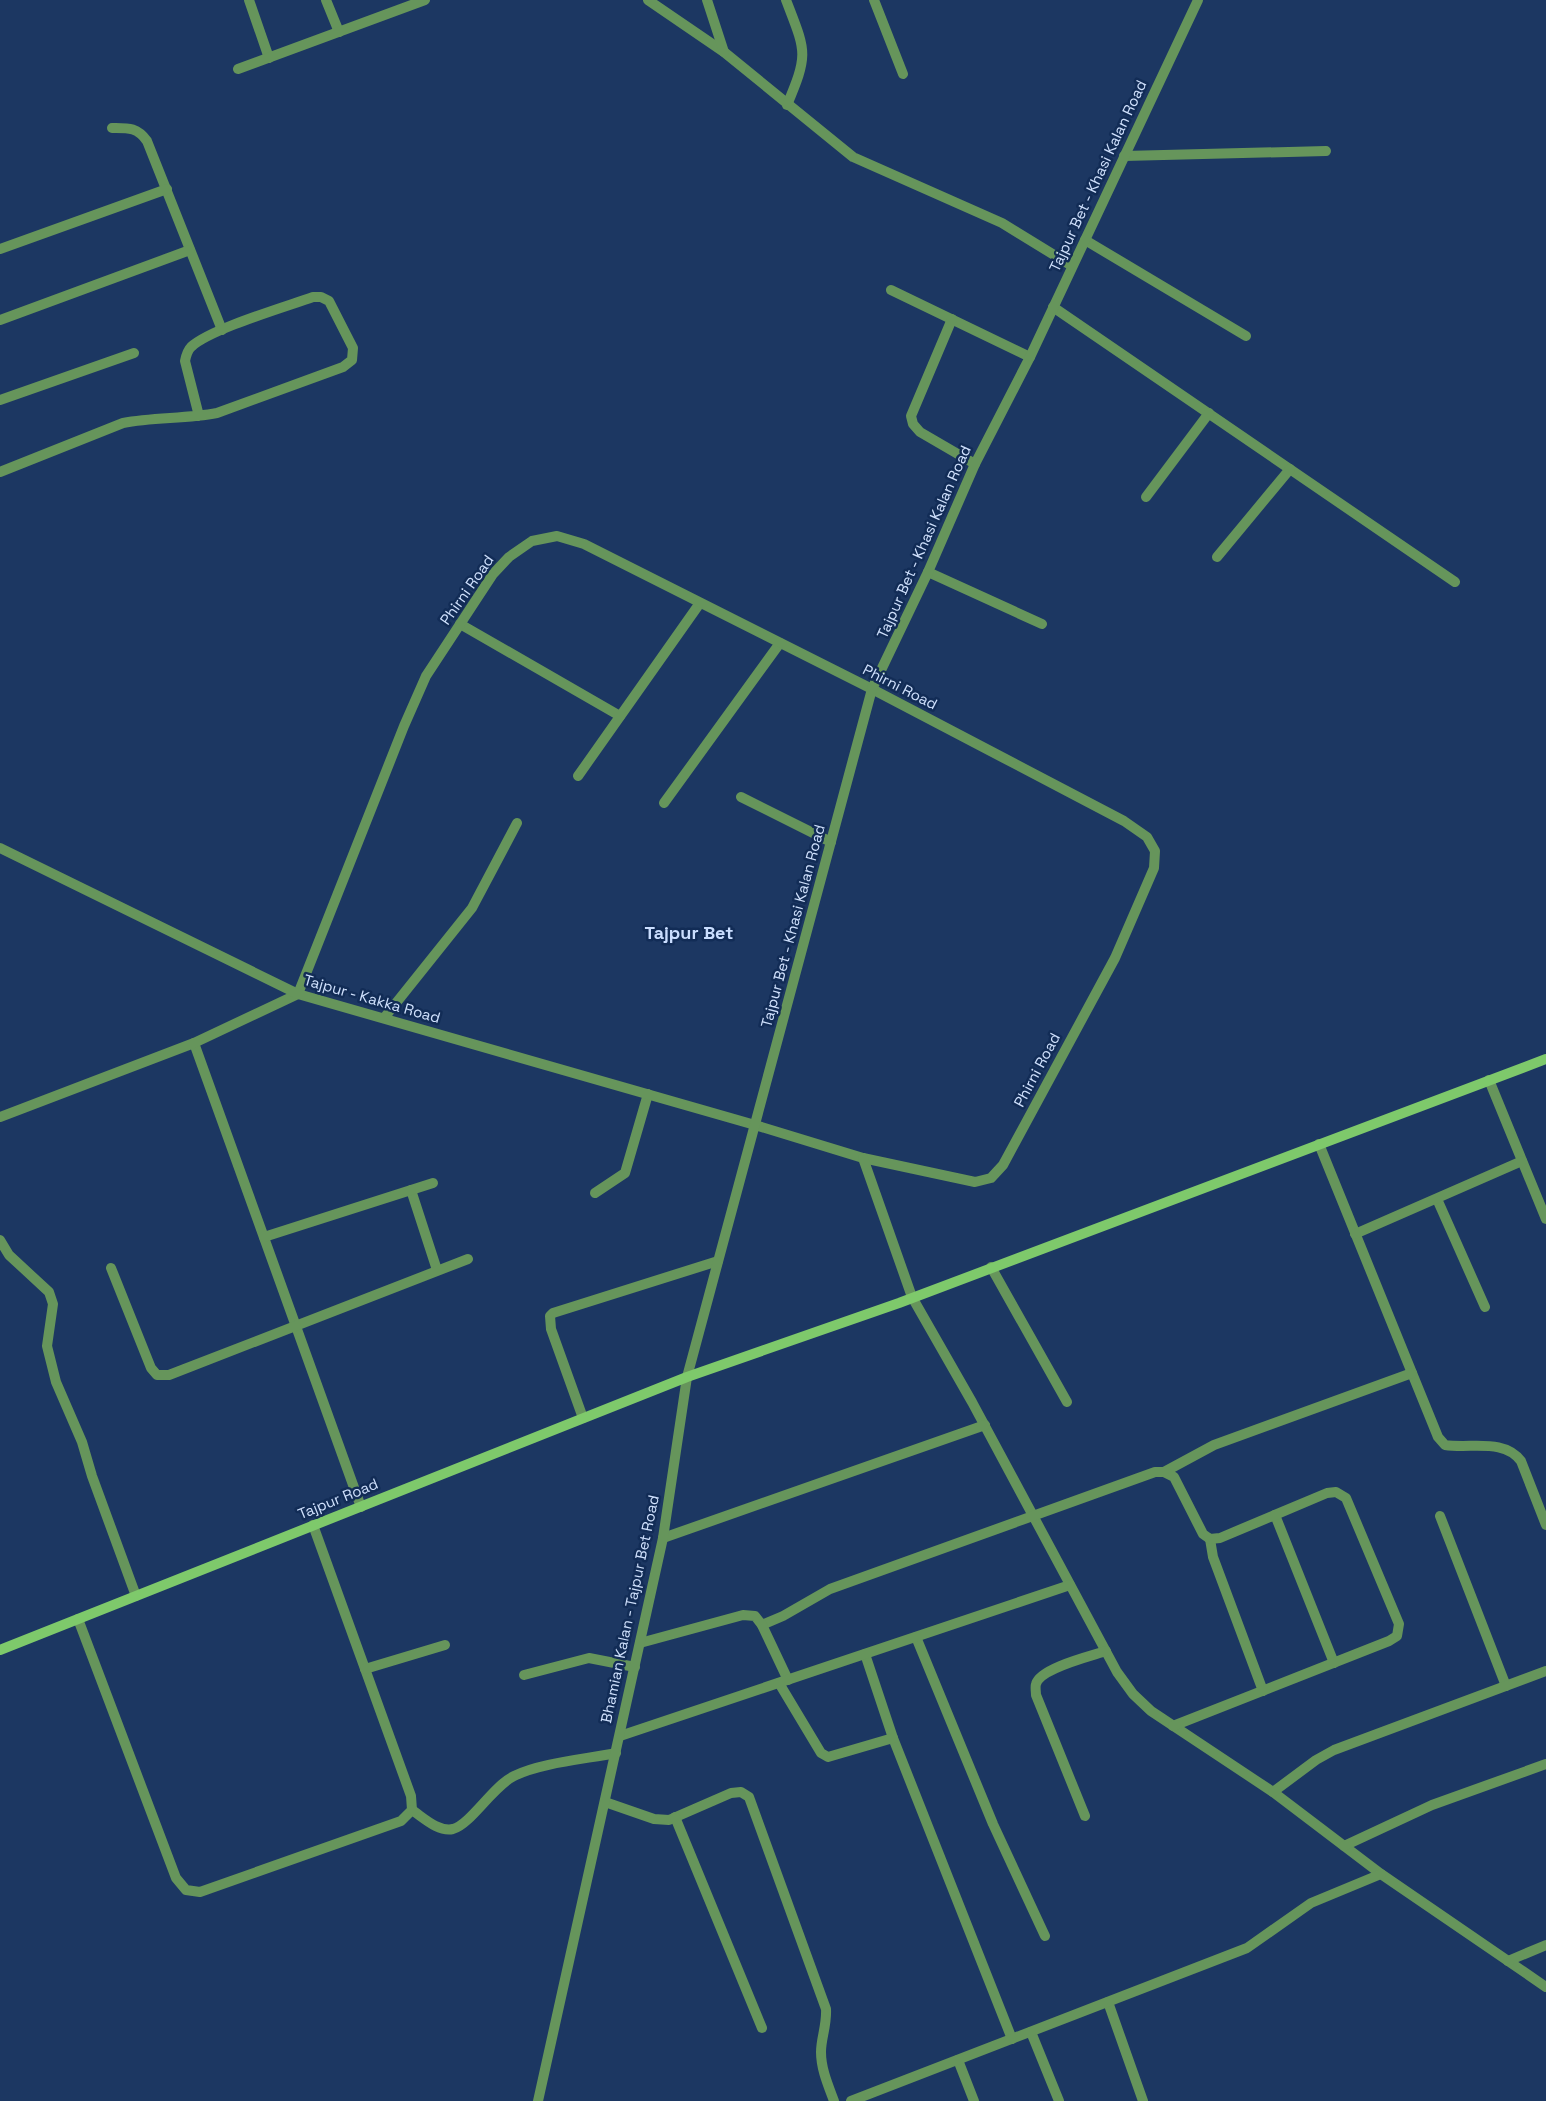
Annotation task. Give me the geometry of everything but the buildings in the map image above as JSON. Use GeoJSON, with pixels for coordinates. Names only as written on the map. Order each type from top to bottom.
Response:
{"type":"FeatureCollection","features":[{"type":"Feature","properties":{"kind":"main road","name":"Tajpur Road"},"geometry":{"type":"LineString","coordinates":[[0,1650],[687,1377],[912,1297],[1546,1059]]}},
{"type":"Feature","properties":{"kind":"street"},"geometry":{"type":"LineString","coordinates":[[249,0],[269,58]]}},
{"type":"Feature","properties":{"kind":"street"},"geometry":{"type":"LineString","coordinates":[[326,0],[339,32]]}},
{"type":"Feature","properties":{"kind":"street"},"geometry":{"type":"LineString","coordinates":[[238,69],[339,32],[407,3],[425,0]]}},
{"type":"Feature","properties":{"kind":"street"},"geometry":{"type":"LineString","coordinates":[[648,0],[724,52],[853,157],[1002,223],[1072,266]]}},
{"type":"Feature","properties":{"kind":"street"},"geometry":{"type":"LineString","coordinates":[[707,0],[724,52]]}},
{"type":"Feature","properties":{"kind":"street"},"geometry":{"type":"LineString","coordinates":[[786,0],[802,40],[804,55],[802,70],[787,105]]}},
{"type":"Feature","properties":{"kind":"street"},"geometry":{"type":"LineString","coordinates":[[874,0],[903,74]]}},
{"type":"Feature","properties":{"kind":"street","name":"Tajpur Bet - Khasi Kalan Road"},"geometry":{"type":"LineString","coordinates":[[755,1125],[872,689],[928,572],[975,464],[1030,357],[1198,0]]}},
{"type":"Feature","properties":{"kind":"street"},"geometry":{"type":"LineString","coordinates":[[112,128],[130,128],[141,132],[147,141],[222,330]]}},
{"type":"Feature","properties":{"kind":"street"},"geometry":{"type":"LineString","coordinates":[[1124,156],[1326,151]]}},
{"type":"Feature","properties":{"kind":"street"},"geometry":{"type":"LineString","coordinates":[[0,249],[166,190]]}},
{"type":"Feature","properties":{"kind":"street"},"geometry":{"type":"LineString","coordinates":[[1085,240],[1246,336]]}},
{"type":"Feature","properties":{"kind":"street"},"geometry":{"type":"LineString","coordinates":[[0,320],[190,250]]}},
{"type":"Feature","properties":{"kind":"street"},"geometry":{"type":"LineString","coordinates":[[891,290],[1030,357]]}},
{"type":"Feature","properties":{"kind":"street"},"geometry":{"type":"LineString","coordinates":[[0,472],[123,423],[143,419],[199,416],[217,413],[334,370],[352,360],[353,348],[334,307],[329,301],[321,297],[313,297],[222,330],[192,347],[186,354],[186,361],[199,416]]}},
{"type":"Feature","properties":{"kind":"street"},"geometry":{"type":"LineString","coordinates":[[1053,306],[1455,582]]}},
{"type":"Feature","properties":{"kind":"street"},"geometry":{"type":"LineString","coordinates":[[952,319],[911,416],[920,432],[975,464]]}},
{"type":"Feature","properties":{"kind":"street"},"geometry":{"type":"LineString","coordinates":[[0,400],[134,353]]}},
{"type":"Feature","properties":{"kind":"street"},"geometry":{"type":"LineString","coordinates":[[1146,497],[1209,413]]}},
{"type":"Feature","properties":{"kind":"street"},"geometry":{"type":"LineString","coordinates":[[1217,557],[1290,469]]}},
{"type":"Feature","properties":{"kind":"street","name":"Phirni Road"},"geometry":{"type":"LineString","coordinates":[[298,994],[404,726],[426,676],[493,574],[509,557],[532,541],[558,536],[584,544],[700,602],[872,689],[1124,821],[1147,837],[1155,852],[1154,868],[1115,958],[1003,1165],[990,1178],[975,1182],[863,1158],[755,1125]]}},
{"type":"Feature","properties":{"kind":"street"},"geometry":{"type":"LineString","coordinates":[[928,572],[1042,624]]}},
{"type":"Feature","properties":{"kind":"street"},"geometry":{"type":"LineString","coordinates":[[578,776],[700,602]]}},
{"type":"Feature","properties":{"kind":"street"},"geometry":{"type":"LineString","coordinates":[[460,624],[620,716]]}},
{"type":"Feature","properties":{"kind":"street"},"geometry":{"type":"LineString","coordinates":[[664,803],[780,643]]}},
{"type":"Feature","properties":{"kind":"street"},"geometry":{"type":"LineString","coordinates":[[741,796],[831,842]]}},
{"type":"Feature","properties":{"kind":"street"},"geometry":{"type":"LineString","coordinates":[[384,1018],[472,908],[517,822]]}},
{"type":"Feature","properties":{"kind":"street","name":"Tajpur - Kakka Road"},"geometry":{"type":"LineString","coordinates":[[0,848],[298,994],[755,1125]]}},
{"type":"Feature","properties":{"kind":"street"},"geometry":{"type":"LineString","coordinates":[[0,1117],[194,1043],[298,994]]}},
{"type":"Feature","properties":{"kind":"street"},"geometry":{"type":"LineString","coordinates":[[194,1043],[361,1506]]}},
{"type":"Feature","properties":{"kind":"street"},"geometry":{"type":"LineString","coordinates":[[1489,1080],[1546,1219]]}},
{"type":"Feature","properties":{"kind":"street"},"geometry":{"type":"LineString","coordinates":[[595,1193],[625,1173],[648,1094]]}},
{"type":"Feature","properties":{"kind":"street","name":"Bhamian Kalan - Tajpur Bet Road"},"geometry":{"type":"LineString","coordinates":[[538,2101],[663,1538],[687,1377],[755,1125]]}},
{"type":"Feature","properties":{"kind":"street"},"geometry":{"type":"LineString","coordinates":[[1319,1144],[1438,1437],[1445,1445],[1459,1447],[1504,1447],[1514,1452],[1521,1461],[1546,1525]]}},
{"type":"Feature","properties":{"kind":"street"},"geometry":{"type":"LineString","coordinates":[[863,1158],[912,1297],[1106,1650],[1133,1694],[1151,1711],[1273,1792],[1381,1874],[1546,1986]]}},
{"type":"Feature","properties":{"kind":"street"},"geometry":{"type":"LineString","coordinates":[[1355,1234],[1522,1161]]}},
{"type":"Feature","properties":{"kind":"street"},"geometry":{"type":"LineString","coordinates":[[264,1237],[433,1183]]}},
{"type":"Feature","properties":{"kind":"street"},"geometry":{"type":"LineString","coordinates":[[411,1190],[437,1270]]}},
{"type":"Feature","properties":{"kind":"street"},"geometry":{"type":"LineString","coordinates":[[1437,1199],[1485,1308]]}},
{"type":"Feature","properties":{"kind":"street"},"geometry":{"type":"LineString","coordinates":[[0,1240],[9,1255],[49,1292],[53,1304],[47,1346],[56,1382],[82,1442],[136,1596]]}},
{"type":"Feature","properties":{"kind":"street"},"geometry":{"type":"LineString","coordinates":[[111,1268],[151,1368],[157,1375],[169,1375],[468,1259]]}},
{"type":"Feature","properties":{"kind":"street"},"geometry":{"type":"LineString","coordinates":[[583,1418],[551,1328],[550,1316],[553,1312],[718,1261]]}},
{"type":"Feature","properties":{"kind":"street"},"geometry":{"type":"LineString","coordinates":[[991,1267],[1067,1402]]}},
{"type":"Feature","properties":{"kind":"street"},"geometry":{"type":"LineString","coordinates":[[1164,1472],[1214,1446],[1412,1373]]}},
{"type":"Feature","properties":{"kind":"street"},"geometry":{"type":"LineString","coordinates":[[663,1538],[984,1425]]}},
{"type":"Feature","properties":{"kind":"street"},"geometry":{"type":"LineString","coordinates":[[762,1625],[783,1616],[830,1588],[1155,1472],[1164,1472],[1174,1477],[1203,1534],[1210,1539],[1220,1538],[1327,1494],[1336,1492],[1346,1498],[1399,1624],[1397,1636],[1389,1641],[1174,1726]]}},
{"type":"Feature","properties":{"kind":"street"},"geometry":{"type":"LineString","coordinates":[[1275,1515],[1334,1663]]}},
{"type":"Feature","properties":{"kind":"street"},"geometry":{"type":"LineString","coordinates":[[1440,1516],[1506,1686]]}},
{"type":"Feature","properties":{"kind":"street"},"geometry":{"type":"LineString","coordinates":[[78,1619],[176,1878],[186,1890],[200,1892],[401,1821],[412,1810],[411,1796],[313,1525]]}},
{"type":"Feature","properties":{"kind":"street"},"geometry":{"type":"LineString","coordinates":[[1210,1539],[1213,1557],[1263,1691]]}},
{"type":"Feature","properties":{"kind":"street"},"geometry":{"type":"LineString","coordinates":[[620,1736],[1070,1585]]}},
{"type":"Feature","properties":{"kind":"street"},"geometry":{"type":"LineString","coordinates":[[640,1642],[743,1615],[755,1616],[762,1625],[783,1681],[821,1753],[828,1757],[893,1738]]}},
{"type":"Feature","properties":{"kind":"street"},"geometry":{"type":"LineString","coordinates":[[916,1637],[993,1824],[1045,1936]]}},
{"type":"Feature","properties":{"kind":"street"},"geometry":{"type":"LineString","coordinates":[[365,1669],[445,1644]]}},
{"type":"Feature","properties":{"kind":"street"},"geometry":{"type":"LineString","coordinates":[[1084,1816],[1036,1695],[1036,1683],[1041,1676],[1054,1669],[1106,1650]]}},
{"type":"Feature","properties":{"kind":"street"},"geometry":{"type":"LineString","coordinates":[[865,1654],[893,1738],[1012,2039]]}},
{"type":"Feature","properties":{"kind":"street"},"geometry":{"type":"LineString","coordinates":[[524,1675],[589,1658],[635,1668]]}},
{"type":"Feature","properties":{"kind":"street"},"geometry":{"type":"LineString","coordinates":[[1273,1792],[1316,1760],[1334,1750],[1546,1671]]}},
{"type":"Feature","properties":{"kind":"street"},"geometry":{"type":"LineString","coordinates":[[412,1810],[441,1829],[454,1828],[513,1776],[528,1771],[616,1753]]}},
{"type":"Feature","properties":{"kind":"street"},"geometry":{"type":"LineString","coordinates":[[1344,1846],[1432,1805],[1546,1764]]}},
{"type":"Feature","properties":{"kind":"street"},"geometry":{"type":"LineString","coordinates":[[605,1802],[654,1819],[669,1820],[731,1793],[741,1792],[749,1798],[826,2009],[827,2026],[821,2050],[823,2070],[834,2101]]}},
{"type":"Feature","properties":{"kind":"street"},"geometry":{"type":"LineString","coordinates":[[675,1817],[762,2028]]}},
{"type":"Feature","properties":{"kind":"street"},"geometry":{"type":"LineString","coordinates":[[851,2101],[1247,1948],[1311,1903],[1381,1874]]}},
{"type":"Feature","properties":{"kind":"street"},"geometry":{"type":"LineString","coordinates":[[1508,1961],[1546,1945]]}},
{"type":"Feature","properties":{"kind":"street"},"geometry":{"type":"LineString","coordinates":[[1108,2002],[1143,2101]]}},
{"type":"Feature","properties":{"kind":"street"},"geometry":{"type":"LineString","coordinates":[[1031,2032],[1059,2101]]}},
{"type":"Feature","properties":{"kind":"street"},"geometry":{"type":"LineString","coordinates":[[958,2060],[974,2101]]}},
{"type":"Feature","properties":{"kind":"district","name":"Tajpur Bet"},"geometry":{"type":"Point","coordinates":[689,933]}}]}
